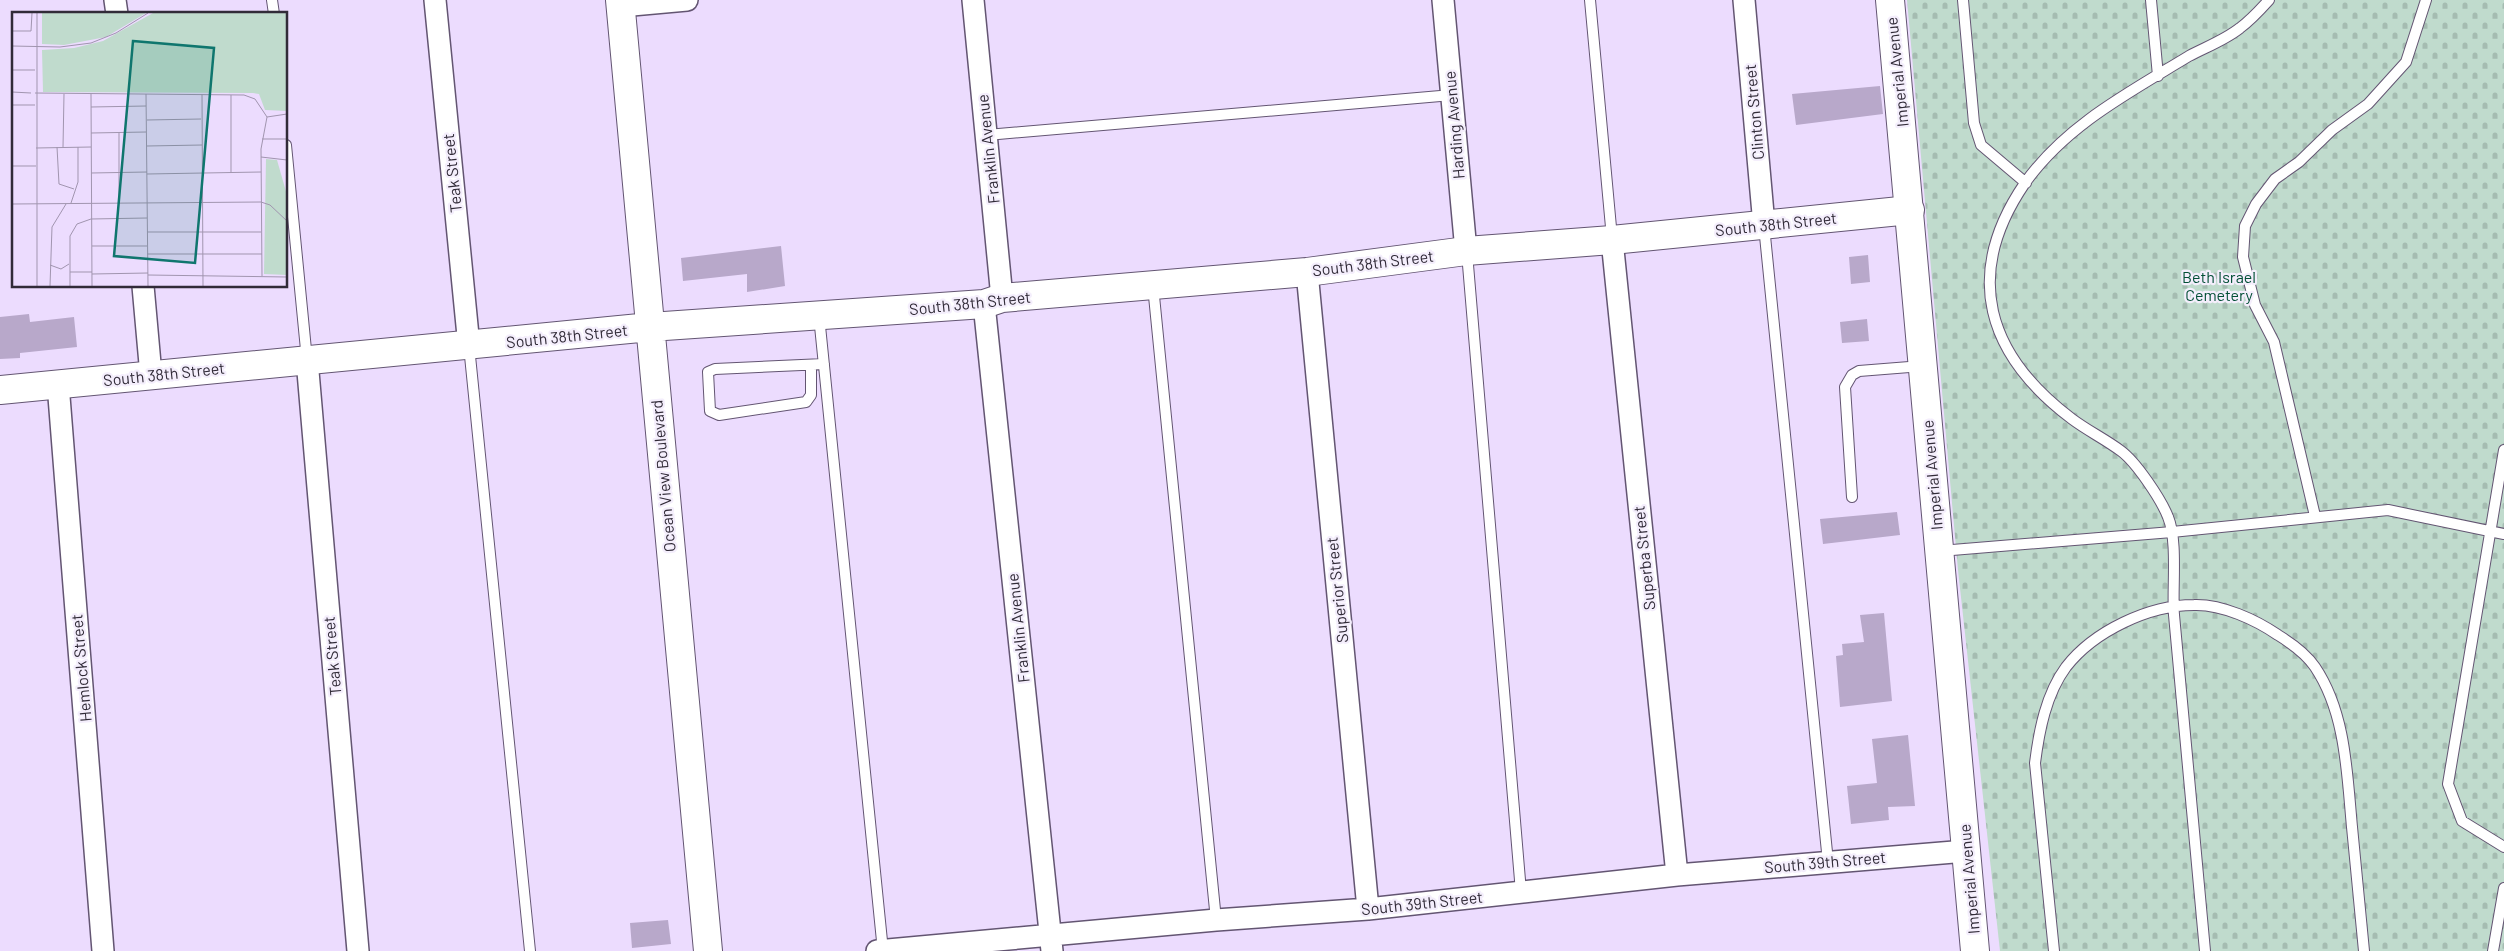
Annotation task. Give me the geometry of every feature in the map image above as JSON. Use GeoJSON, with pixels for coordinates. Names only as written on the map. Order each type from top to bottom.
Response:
{"type":"FeatureCollection","features":[{"type":"Feature","properties":{"kind":"street","name":"Teak Street"},"geometry":{"type":"LineString","coordinates":[[435,0],[469,346]]}},
{"type":"Feature","properties":{"kind":"street"},"geometry":{"type":"LineString","coordinates":[[620,3],[687,0]]}},
{"type":"Feature","properties":{"kind":"street","name":"Franklin Avenue"},"geometry":{"type":"LineString","coordinates":[[973,0],[987,135],[993,301],[1051,943]]}},
{"type":"Feature","properties":{"kind":"street","name":"Harding Avenue"},"geometry":{"type":"LineString","coordinates":[[1442,0],[1466,251]]}},
{"type":"Feature","properties":{"kind":"street","name":"Clinton Street"},"geometry":{"type":"LineString","coordinates":[[1744,0],[1764,225]]}},
{"type":"Feature","properties":{"kind":"street","name":"Imperial Avenue"},"geometry":{"type":"LineString","coordinates":[[1890,0],[1975,951]]}},
{"type":"Feature","properties":{"kind":"street","name":"Ocean View Boulevard"},"geometry":{"type":"LineString","coordinates":[[620,3],[708,951]]}},
{"type":"Feature","properties":{"kind":"street","name":"South 38th Street"},"geometry":{"type":"LineString","coordinates":[[0,390],[650,327],[819,316],[1307,272],[1466,251],[1612,240],[1910,210]]}},
{"type":"Feature","properties":{"kind":"street","name":"Superba Street"},"geometry":{"type":"LineString","coordinates":[[1612,240],[1677,875]]}},
{"type":"Feature","properties":{"kind":"street","name":"Superior Street"},"geometry":{"type":"LineString","coordinates":[[1307,272],[1368,909]]}},
{"type":"Feature","properties":{"kind":"street"},"geometry":{"type":"LineString","coordinates":[[143,288],[151,374]]}},
{"type":"Feature","properties":{"kind":"street","name":"Teak Street"},"geometry":{"type":"LineString","coordinates":[[307,360],[358,951]]}},
{"type":"Feature","properties":{"kind":"street","name":"Hemlock Street"},"geometry":{"type":"LineString","coordinates":[[58,384],[103,951]]}},
{"type":"Feature","properties":{"kind":"street","name":"South 39th Street"},"geometry":{"type":"LineString","coordinates":[[877,951],[1051,943],[1216,920],[1368,909],[1677,875],[1966,851]]}},
{"type":"Feature","properties":{"kind":"lane"},"geometry":{"type":"LineString","coordinates":[[1590,0],[1612,240]]}},
{"type":"Feature","properties":{"kind":"lane"},"geometry":{"type":"LineString","coordinates":[[1963,0],[1974,123],[1981,146],[2026,183]]}},
{"type":"Feature","properties":{"kind":"lane"},"geometry":{"type":"LineString","coordinates":[[2151,0],[2158,76]]}},
{"type":"Feature","properties":{"kind":"lane"},"geometry":{"type":"LineString","coordinates":[[2204,951],[2173,606],[2172,532],[2164,509],[2124,453],[2072,419],[2033,386],[2001,340],[1990,305],[1991,258],[2003,221],[2026,183],[2063,138],[2116,100],[2238,30],[2269,0]]}},
{"type":"Feature","properties":{"kind":"lane"},"geometry":{"type":"LineString","coordinates":[[2314,516],[2274,342],[2255,305],[2245,266],[2243,257],[2245,226],[2256,204],[2275,179],[2299,162],[2332,130],[2368,104],[2406,62],[2426,0]]}},
{"type":"Feature","properties":{"kind":"lane"},"geometry":{"type":"LineString","coordinates":[[987,135],[1452,95]]}},
{"type":"Feature","properties":{"kind":"lane"},"geometry":{"type":"LineString","coordinates":[[288,165],[307,360]]}},
{"type":"Feature","properties":{"kind":"lane"},"geometry":{"type":"LineString","coordinates":[[1764,225],[1828,862]]}},
{"type":"Feature","properties":{"kind":"lane"},"geometry":{"type":"LineString","coordinates":[[1466,251],[1521,892]]}},
{"type":"Feature","properties":{"kind":"lane"},"geometry":{"type":"LineString","coordinates":[[1153,285],[1216,920]]}},
{"type":"Feature","properties":{"kind":"lane"},"geometry":{"type":"LineString","coordinates":[[819,316],[883,951]]}},
{"type":"Feature","properties":{"kind":"lane"},"geometry":{"type":"LineString","coordinates":[[469,346],[530,951]]}},
{"type":"Feature","properties":{"kind":"lane"},"geometry":{"type":"LineString","coordinates":[[811,365],[811,395],[806,402],[719,415],[710,411],[708,372],[715,369],[824,364]]}},
{"type":"Feature","properties":{"kind":"lane"},"geometry":{"type":"LineString","coordinates":[[1852,497],[1844,387],[1852,375],[1859,371],[1923,366]]}},
{"type":"Feature","properties":{"kind":"lane"},"geometry":{"type":"LineString","coordinates":[[2504,450],[2448,784],[2462,821],[2504,847]]}},
{"type":"Feature","properties":{"kind":"lane"},"geometry":{"type":"LineString","coordinates":[[1939,551],[2172,532],[2314,516],[2388,510],[2504,534]]}},
{"type":"Feature","properties":{"kind":"lane"},"geometry":{"type":"LineString","coordinates":[[2054,951],[2036,763],[2038,740],[2050,700],[2066,668],[2084,648],[2106,630],[2126,621],[2173,606],[2196,604],[2230,612],[2259,622],[2290,643],[2315,666],[2341,729],[2347,771],[2364,951]]}},
{"type":"Feature","properties":{"kind":"lane"},"geometry":{"type":"LineString","coordinates":[[2492,951],[2504,888]]}},
{"type":"Feature","properties":{"kind":"green space","name":"Beth Israel Cemetery"},"geometry":{"type":"Polygon","coordinates":[[[1907,0],[2504,0],[2504,951],[2000,951],[1958,570],[1907,0]]]}},
{"type":"Feature","properties":{"kind":"building"},"geometry":{"type":"Polygon","coordinates":[[[1880,86],[1883,114],[1796,125],[1792,94],[1880,86]]]}},
{"type":"Feature","properties":{"kind":"building"},"geometry":{"type":"Polygon","coordinates":[[[781,246],[785,286],[747,292],[747,274],[683,281],[681,258],[781,246]]]}},
{"type":"Feature","properties":{"kind":"building"},"geometry":{"type":"Polygon","coordinates":[[[1868,255],[1870,282],[1851,284],[1849,257],[1868,255]]]}},
{"type":"Feature","properties":{"kind":"building"},"geometry":{"type":"Polygon","coordinates":[[[29,314],[30,322],[74,317],[77,347],[20,353],[20,358],[0,359],[0,317],[29,314]]]}},
{"type":"Feature","properties":{"kind":"building"},"geometry":{"type":"Polygon","coordinates":[[[1867,319],[1869,341],[1842,343],[1840,322],[1867,319]]]}},
{"type":"Feature","properties":{"kind":"building"},"geometry":{"type":"Polygon","coordinates":[[[1897,512],[1900,535],[1823,544],[1820,519],[1897,512]]]}},
{"type":"Feature","properties":{"kind":"building"},"geometry":{"type":"Polygon","coordinates":[[[1884,613],[1892,701],[1840,707],[1836,656],[1843,655],[1842,644],[1864,642],[1860,615],[1884,613]]]}},
{"type":"Feature","properties":{"kind":"building"},"geometry":{"type":"Polygon","coordinates":[[[1908,735],[1915,806],[1888,807],[1889,820],[1851,824],[1847,786],[1877,783],[1872,739],[1908,735]]]}},
{"type":"Feature","properties":{"kind":"building"},"geometry":{"type":"Polygon","coordinates":[[[668,920],[671,944],[632,948],[630,923],[668,920]]]}}]}
